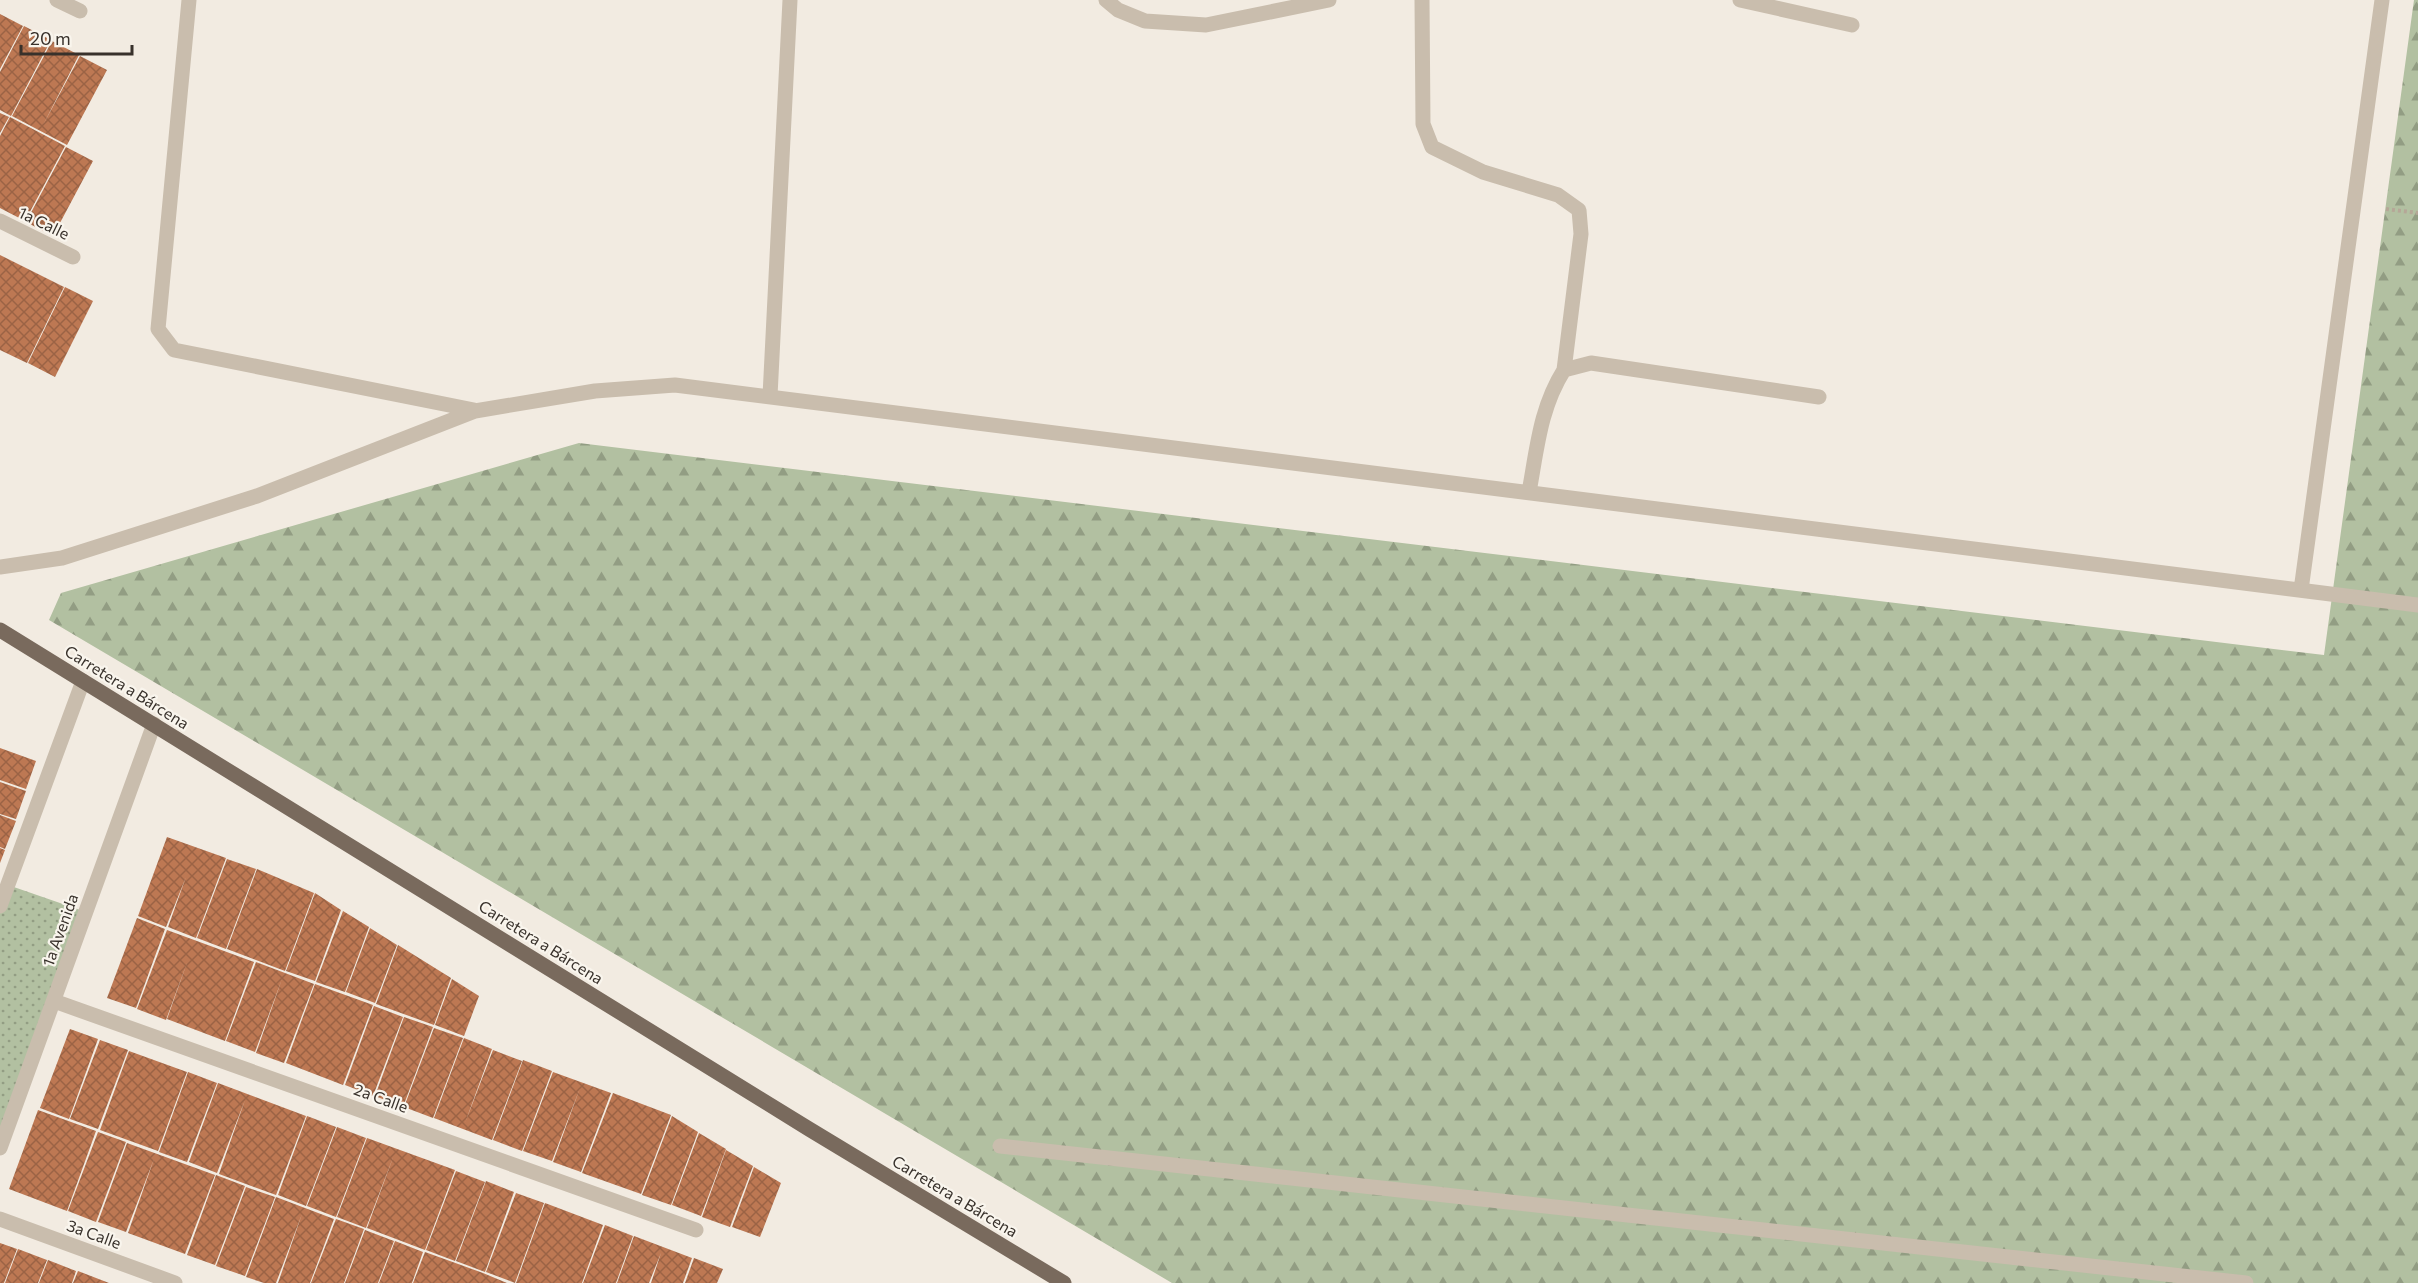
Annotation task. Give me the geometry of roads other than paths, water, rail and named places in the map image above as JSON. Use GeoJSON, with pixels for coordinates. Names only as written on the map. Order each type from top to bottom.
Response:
{"type":"FeatureCollection","features":[{"type":"Feature","properties":{"kind":"main road","name":"Carretera a Bárcena"},"geometry":{"type":"LineString","coordinates":[[0,630],[1064,1283]]}},
{"type":"Feature","properties":{"kind":"street"},"geometry":{"type":"LineString","coordinates":[[57,0],[80,11]]}},
{"type":"Feature","properties":{"kind":"street"},"geometry":{"type":"LineString","coordinates":[[189,0],[158,329],[174,350],[475,411]]}},
{"type":"Feature","properties":{"kind":"street"},"geometry":{"type":"LineString","coordinates":[[770,396],[790,0]]}},
{"type":"Feature","properties":{"kind":"street"},"geometry":{"type":"LineString","coordinates":[[1106,0],[1118,10],[1145,21],[1206,25],[1329,0]]}},
{"type":"Feature","properties":{"kind":"street"},"geometry":{"type":"LineString","coordinates":[[1422,0],[1423,124],[1432,147],[1483,172],[1558,195],[1579,210],[1581,234],[1563,370],[1542,418],[1529,492]]}},
{"type":"Feature","properties":{"kind":"street"},"geometry":{"type":"LineString","coordinates":[[1740,0],[1852,25]]}},
{"type":"Feature","properties":{"kind":"street"},"geometry":{"type":"LineString","coordinates":[[2301,590],[2382,0]]}},
{"type":"Feature","properties":{"kind":"street","name":"1a Calle"},"geometry":{"type":"LineString","coordinates":[[0,221],[73,257]]}},
{"type":"Feature","properties":{"kind":"street"},"geometry":{"type":"LineString","coordinates":[[1563,370],[1591,363],[1819,397]]}},
{"type":"Feature","properties":{"kind":"street"},"geometry":{"type":"LineString","coordinates":[[0,567],[62,558],[257,496],[475,411],[595,391],[675,385],[2418,604]]}},
{"type":"Feature","properties":{"kind":"street"},"geometry":{"type":"LineString","coordinates":[[0,906],[83,681]]}},
{"type":"Feature","properties":{"kind":"street","name":"1a Avenida"},"geometry":{"type":"LineString","coordinates":[[0,1148],[154,724]]}},
{"type":"Feature","properties":{"kind":"street","name":"2a Calle"},"geometry":{"type":"LineString","coordinates":[[54,1001],[696,1230]]}},
{"type":"Feature","properties":{"kind":"street"},"geometry":{"type":"LineString","coordinates":[[1000,1146],[2246,1283]]}},
{"type":"Feature","properties":{"kind":"street","name":"3a Calle"},"geometry":{"type":"LineString","coordinates":[[0,1219],[175,1283]]}}]}
